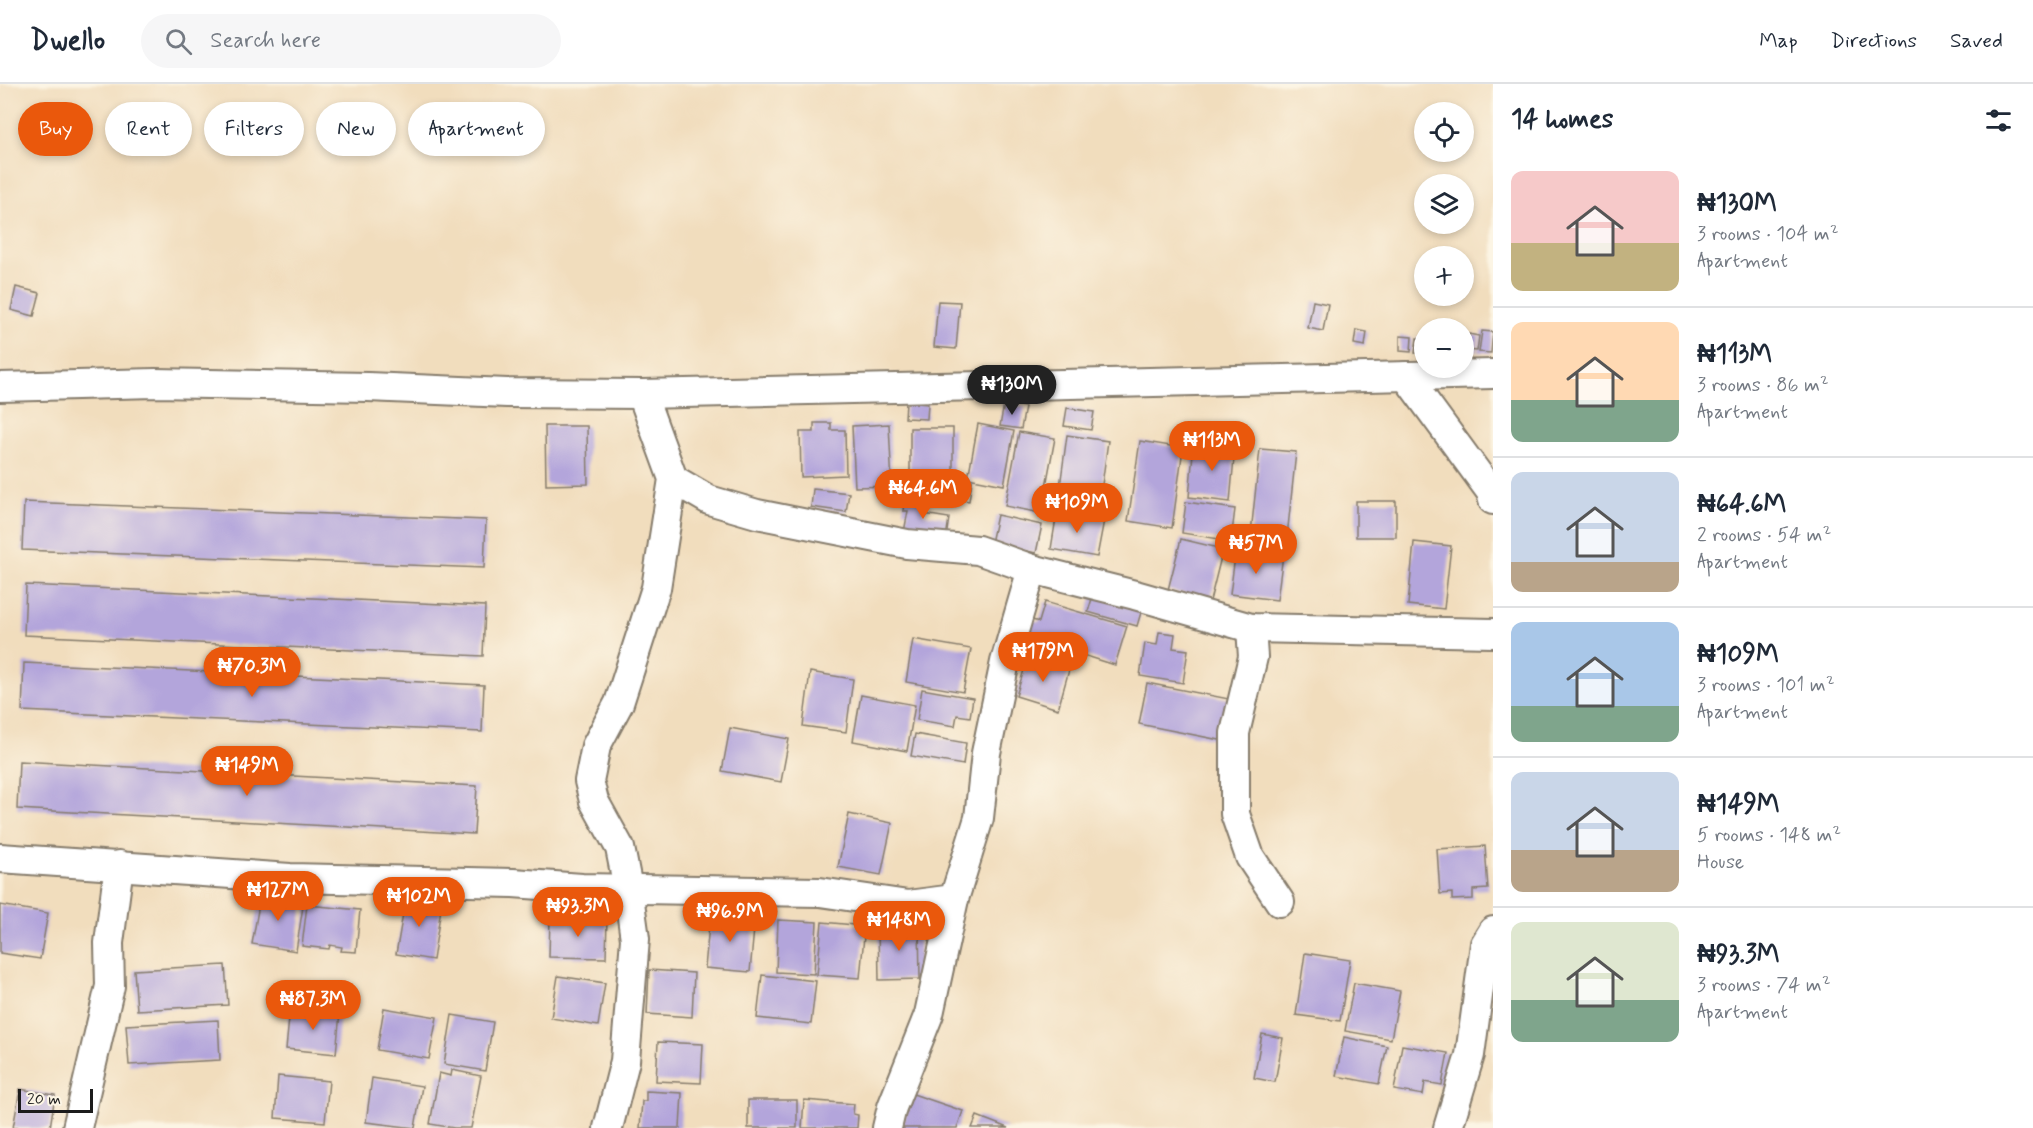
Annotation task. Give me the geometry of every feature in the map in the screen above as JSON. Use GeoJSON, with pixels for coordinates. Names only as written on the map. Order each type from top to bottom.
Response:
{"type":"FeatureCollection","features":[{"type":"Feature","properties":{"kind":"street"},"geometry":{"type":"LineString","coordinates":[[0,387],[155,383],[368,387],[507,393],[642,394],[1493,374]]}},
{"type":"Feature","properties":{"kind":"street"},"geometry":{"type":"LineString","coordinates":[[1406,376],[1492,491]]}},
{"type":"Feature","properties":{"kind":"street"},"geometry":{"type":"LineString","coordinates":[[608,1128],[625,1061],[635,939],[620,848],[594,801],[589,781],[596,746],[619,703],[657,588],[673,479],[642,394]]}},
{"type":"Feature","properties":{"kind":"street"},"geometry":{"type":"LineString","coordinates":[[673,479],[709,500],[757,514],[908,544],[978,550],[1032,569],[1251,628],[1493,633]]}},
{"type":"Feature","properties":{"kind":"street"},"geometry":{"type":"LineString","coordinates":[[887,1128],[892,1107],[929,1014],[954,899],[979,818],[986,753],[1005,662],[1032,569]]}},
{"type":"Feature","properties":{"kind":"street"},"geometry":{"type":"LineString","coordinates":[[1251,628],[1252,657],[1235,733],[1235,814],[1250,857],[1280,902]]}},
{"type":"Feature","properties":{"kind":"street"},"geometry":{"type":"LineString","coordinates":[[0,858],[290,878],[513,883],[582,888],[820,892],[908,905],[954,899]]}},
{"type":"Feature","properties":{"kind":"street"},"geometry":{"type":"LineString","coordinates":[[76,1128],[110,986],[109,944],[119,865]]}},
{"type":"Feature","properties":{"kind":"street"},"geometry":{"type":"LineString","coordinates":[[1448,1128],[1470,1055],[1485,944],[1493,932]]}},
{"type":"Feature","properties":{"kind":"building"},"geometry":{"type":"Polygon","coordinates":[[[16,287],[40,293],[34,316],[11,310],[16,287]]]}},
{"type":"Feature","properties":{"kind":"building"},"geometry":{"type":"Polygon","coordinates":[[[938,301],[960,302],[956,349],[934,347],[938,301]]]}},
{"type":"Feature","properties":{"kind":"building"},"geometry":{"type":"Polygon","coordinates":[[[1313,301],[1328,304],[1323,331],[1308,328],[1313,301]]]}},
{"type":"Feature","properties":{"kind":"building"},"geometry":{"type":"Polygon","coordinates":[[[1356,330],[1367,332],[1365,346],[1354,344],[1356,330]]]}},
{"type":"Feature","properties":{"kind":"building"},"geometry":{"type":"Polygon","coordinates":[[[1482,331],[1493,332],[1491,353],[1479,352],[1482,331]]]}},
{"type":"Feature","properties":{"kind":"building"},"geometry":{"type":"Polygon","coordinates":[[[1474,335],[1479,336],[1477,351],[1474,351],[1474,335]]]}},
{"type":"Feature","properties":{"kind":"building"},"geometry":{"type":"Polygon","coordinates":[[[1400,336],[1412,337],[1411,352],[1400,351],[1400,336]]]}},
{"type":"Feature","properties":{"kind":"building"},"geometry":{"type":"Polygon","coordinates":[[[906,402],[928,404],[927,419],[905,418],[906,402]]]}},
{"type":"Feature","properties":{"kind":"building"},"geometry":{"type":"Polygon","coordinates":[[[1004,404],[1025,407],[1021,429],[1000,426],[1004,404]]]}},
{"type":"Feature","properties":{"kind":"building"},"geometry":{"type":"Polygon","coordinates":[[[1067,408],[1094,412],[1091,430],[1064,426],[1067,408]]]}},
{"type":"Feature","properties":{"kind":"building"},"geometry":{"type":"Polygon","coordinates":[[[814,423],[831,423],[831,430],[845,430],[846,475],[801,477],[800,432],[814,432],[814,423]]]}},
{"type":"Feature","properties":{"kind":"building"},"geometry":{"type":"Polygon","coordinates":[[[889,424],[892,486],[855,487],[852,426],[889,424]]]}},
{"type":"Feature","properties":{"kind":"building"},"geometry":{"type":"Polygon","coordinates":[[[978,424],[1014,431],[1004,485],[968,478],[978,424]]]}},
{"type":"Feature","properties":{"kind":"building"},"geometry":{"type":"Polygon","coordinates":[[[545,426],[587,426],[588,484],[546,485],[545,426]]]}},
{"type":"Feature","properties":{"kind":"building"},"geometry":{"type":"Polygon","coordinates":[[[910,428],[953,428],[953,487],[910,488],[910,428]]]}},
{"type":"Feature","properties":{"kind":"building"},"geometry":{"type":"Polygon","coordinates":[[[1019,432],[1055,438],[1041,513],[1005,506],[1019,432]]]}},
{"type":"Feature","properties":{"kind":"building"},"geometry":{"type":"Polygon","coordinates":[[[1067,435],[1108,441],[1098,514],[1057,509],[1067,435]]]}},
{"type":"Feature","properties":{"kind":"building"},"geometry":{"type":"Polygon","coordinates":[[[1140,441],[1183,448],[1172,528],[1128,521],[1140,441]]]}},
{"type":"Feature","properties":{"kind":"building"},"geometry":{"type":"Polygon","coordinates":[[[1194,442],[1235,447],[1230,502],[1189,497],[1194,442]]]}},
{"type":"Feature","properties":{"kind":"building"},"geometry":{"type":"Polygon","coordinates":[[[1260,449],[1296,452],[1287,537],[1251,533],[1260,449]]]}},
{"type":"Feature","properties":{"kind":"building"},"geometry":{"type":"Polygon","coordinates":[[[959,479],[972,481],[969,501],[956,499],[959,479]]]}},
{"type":"Feature","properties":{"kind":"building"},"geometry":{"type":"Polygon","coordinates":[[[813,489],[849,493],[846,512],[811,507],[813,489]]]}},
{"type":"Feature","properties":{"kind":"building"},"geometry":{"type":"Polygon","coordinates":[[[905,496],[926,499],[924,514],[949,518],[946,538],[904,532],[908,511],[903,511],[905,496]]]}},
{"type":"Feature","properties":{"kind":"building"},"geometry":{"type":"Polygon","coordinates":[[[1356,501],[1396,501],[1396,537],[1356,537],[1356,501]]]}},
{"type":"Feature","properties":{"kind":"building"},"geometry":{"type":"Polygon","coordinates":[[[24,502],[486,520],[484,568],[22,550],[24,502]]]}},
{"type":"Feature","properties":{"kind":"building"},"geometry":{"type":"Polygon","coordinates":[[[1186,502],[1235,509],[1231,541],[1182,533],[1186,502]]]}},
{"type":"Feature","properties":{"kind":"building"},"geometry":{"type":"Polygon","coordinates":[[[1057,512],[1104,520],[1097,557],[1051,549],[1057,512]]]}},
{"type":"Feature","properties":{"kind":"building"},"geometry":{"type":"Polygon","coordinates":[[[997,515],[1042,525],[1036,553],[991,543],[997,515]]]}},
{"type":"Feature","properties":{"kind":"building"},"geometry":{"type":"Polygon","coordinates":[[[1181,539],[1223,549],[1210,601],[1168,590],[1181,539]]]}},
{"type":"Feature","properties":{"kind":"building"},"geometry":{"type":"Polygon","coordinates":[[[1414,542],[1451,546],[1444,609],[1408,605],[1414,542]]]}},
{"type":"Feature","properties":{"kind":"building"},"geometry":{"type":"Polygon","coordinates":[[[1236,549],[1283,555],[1277,600],[1230,594],[1236,549]]]}},
{"type":"Feature","properties":{"kind":"building"},"geometry":{"type":"Polygon","coordinates":[[[26,585],[485,606],[483,656],[24,635],[26,585]]]}},
{"type":"Feature","properties":{"kind":"building"},"geometry":{"type":"Polygon","coordinates":[[[1093,595],[1142,609],[1137,626],[1088,612],[1093,595]]]}},
{"type":"Feature","properties":{"kind":"building"},"geometry":{"type":"Polygon","coordinates":[[[1045,602],[1127,626],[1115,665],[1023,636],[1029,619],[1039,622],[1045,602]]]}},
{"type":"Feature","properties":{"kind":"building"},"geometry":{"type":"Polygon","coordinates":[[[1159,632],[1175,634],[1173,648],[1188,650],[1183,683],[1140,676],[1145,643],[1157,645],[1159,632]]]}},
{"type":"Feature","properties":{"kind":"building"},"geometry":{"type":"Polygon","coordinates":[[[913,639],[971,649],[963,692],[906,682],[913,639]]]}},
{"type":"Feature","properties":{"kind":"building"},"geometry":{"type":"Polygon","coordinates":[[[1028,657],[1069,670],[1058,709],[1016,696],[1028,657]]]}},
{"type":"Feature","properties":{"kind":"building"},"geometry":{"type":"Polygon","coordinates":[[[24,663],[484,685],[482,732],[22,711],[24,663]]]}},
{"type":"Feature","properties":{"kind":"building"},"geometry":{"type":"Polygon","coordinates":[[[810,672],[853,679],[846,732],[803,726],[810,672]]]}},
{"type":"Feature","properties":{"kind":"building"},"geometry":{"type":"Polygon","coordinates":[[[1147,683],[1229,699],[1220,740],[1139,724],[1147,683]]]}},
{"type":"Feature","properties":{"kind":"building"},"geometry":{"type":"Polygon","coordinates":[[[922,689],[973,698],[970,717],[957,715],[955,726],[917,720],[922,689]]]}},
{"type":"Feature","properties":{"kind":"building"},"geometry":{"type":"Polygon","coordinates":[[[861,695],[915,705],[907,751],[853,741],[861,695]]]}},
{"type":"Feature","properties":{"kind":"building"},"geometry":{"type":"Polygon","coordinates":[[[730,728],[789,739],[781,782],[722,771],[730,728]]]}},
{"type":"Feature","properties":{"kind":"building"},"geometry":{"type":"Polygon","coordinates":[[[915,734],[966,743],[963,765],[911,756],[915,734]]]}},
{"type":"Feature","properties":{"kind":"building"},"geometry":{"type":"Polygon","coordinates":[[[19,761],[477,786],[474,834],[17,809],[19,761]]]}},
{"type":"Feature","properties":{"kind":"building"},"geometry":{"type":"Polygon","coordinates":[[[849,814],[892,823],[881,875],[838,867],[849,814]]]}},
{"type":"Feature","properties":{"kind":"building"},"geometry":{"type":"Polygon","coordinates":[[[1485,846],[1488,889],[1473,890],[1473,899],[1452,900],[1452,893],[1440,894],[1437,849],[1485,846]]]}},
{"type":"Feature","properties":{"kind":"building"},"geometry":{"type":"Polygon","coordinates":[[[261,893],[304,900],[296,951],[252,944],[261,893]]]}},
{"type":"Feature","properties":{"kind":"building"},"geometry":{"type":"Polygon","coordinates":[[[406,896],[442,902],[433,960],[396,954],[406,896]]]}},
{"type":"Feature","properties":{"kind":"building"},"geometry":{"type":"Polygon","coordinates":[[[0,905],[48,913],[40,959],[0,953],[0,905]]]}},
{"type":"Feature","properties":{"kind":"building"},"geometry":{"type":"Polygon","coordinates":[[[307,905],[360,910],[356,952],[341,951],[342,947],[330,945],[329,949],[302,946],[307,905]]]}},
{"type":"Feature","properties":{"kind":"building"},"geometry":{"type":"Polygon","coordinates":[[[710,914],[755,918],[750,972],[705,968],[710,914]]]}},
{"type":"Feature","properties":{"kind":"building"},"geometry":{"type":"Polygon","coordinates":[[[550,917],[607,918],[606,958],[549,957],[550,917]]]}},
{"type":"Feature","properties":{"kind":"building"},"geometry":{"type":"Polygon","coordinates":[[[778,920],[817,922],[814,974],[776,972],[778,920]]]}},
{"type":"Feature","properties":{"kind":"building"},"geometry":{"type":"Polygon","coordinates":[[[822,922],[865,926],[860,978],[817,975],[822,922]]]}},
{"type":"Feature","properties":{"kind":"building"},"geometry":{"type":"Polygon","coordinates":[[[919,925],[920,979],[879,980],[878,926],[919,925]]]}},
{"type":"Feature","properties":{"kind":"building"},"geometry":{"type":"Polygon","coordinates":[[[1305,953],[1350,960],[1340,1021],[1296,1015],[1305,953]]]}},
{"type":"Feature","properties":{"kind":"building"},"geometry":{"type":"Polygon","coordinates":[[[225,965],[228,1005],[137,1010],[134,970],[225,965]]]}},
{"type":"Feature","properties":{"kind":"building"},"geometry":{"type":"Polygon","coordinates":[[[649,970],[694,973],[692,1017],[647,1014],[649,970]]]}},
{"type":"Feature","properties":{"kind":"building"},"geometry":{"type":"Polygon","coordinates":[[[762,975],[816,981],[811,1024],[757,1018],[762,975]]]}},
{"type":"Feature","properties":{"kind":"building"},"geometry":{"type":"Polygon","coordinates":[[[558,976],[605,983],[598,1026],[551,1018],[558,976]]]}},
{"type":"Feature","properties":{"kind":"building"},"geometry":{"type":"Polygon","coordinates":[[[1354,983],[1400,991],[1391,1039],[1345,1031],[1354,983]]]}},
{"type":"Feature","properties":{"kind":"building"},"geometry":{"type":"Polygon","coordinates":[[[290,1008],[340,1013],[336,1054],[286,1049],[290,1008]]]}},
{"type":"Feature","properties":{"kind":"building"},"geometry":{"type":"Polygon","coordinates":[[[384,1008],[437,1017],[429,1059],[377,1050],[384,1008]]]}},
{"type":"Feature","properties":{"kind":"building"},"geometry":{"type":"Polygon","coordinates":[[[452,1015],[493,1022],[485,1071],[444,1064],[452,1015]]]}},
{"type":"Feature","properties":{"kind":"building"},"geometry":{"type":"Polygon","coordinates":[[[218,1020],[220,1060],[129,1065],[126,1025],[218,1020]]]}},
{"type":"Feature","properties":{"kind":"building"},"geometry":{"type":"Polygon","coordinates":[[[1262,1034],[1283,1038],[1275,1082],[1254,1078],[1262,1034]]]}},
{"type":"Feature","properties":{"kind":"building"},"geometry":{"type":"Polygon","coordinates":[[[1344,1037],[1387,1046],[1379,1084],[1336,1076],[1344,1037]]]}},
{"type":"Feature","properties":{"kind":"building"},"geometry":{"type":"Polygon","coordinates":[[[658,1042],[703,1044],[701,1083],[656,1081],[658,1042]]]}},
{"type":"Feature","properties":{"kind":"building"},"geometry":{"type":"Polygon","coordinates":[[[1402,1045],[1448,1053],[1442,1085],[1425,1082],[1423,1095],[1394,1090],[1402,1045]]]}},
{"type":"Feature","properties":{"kind":"building"},"geometry":{"type":"Polygon","coordinates":[[[452,1070],[481,1076],[471,1128],[430,1124],[439,1073],[451,1076],[452,1070]]]}},
{"type":"Feature","properties":{"kind":"building"},"geometry":{"type":"Polygon","coordinates":[[[278,1076],[329,1081],[325,1122],[275,1118],[278,1076]]]}},
{"type":"Feature","properties":{"kind":"building"},"geometry":{"type":"Polygon","coordinates":[[[372,1078],[422,1086],[415,1128],[366,1122],[372,1078]]]}},
{"type":"Feature","properties":{"kind":"building"},"geometry":{"type":"Polygon","coordinates":[[[20,1089],[55,1095],[50,1128],[13,1128],[20,1089]]]}},
{"type":"Feature","properties":{"kind":"building"},"geometry":{"type":"Polygon","coordinates":[[[646,1091],[682,1093],[680,1128],[640,1128],[642,1101],[646,1101],[646,1091]]]}},
{"type":"Feature","properties":{"kind":"building"},"geometry":{"type":"Polygon","coordinates":[[[913,1094],[963,1111],[957,1128],[901,1128],[913,1094]]]}},
{"type":"Feature","properties":{"kind":"building"},"geometry":{"type":"Polygon","coordinates":[[[748,1100],[797,1100],[797,1128],[748,1128],[748,1100]]]}},
{"type":"Feature","properties":{"kind":"building"},"geometry":{"type":"Polygon","coordinates":[[[804,1100],[854,1104],[853,1114],[858,1115],[857,1128],[802,1128],[804,1100]]]}},
{"type":"Feature","properties":{"kind":"building"},"geometry":{"type":"Polygon","coordinates":[[[977,1116],[1008,1128],[972,1128],[977,1116]]]}}]}
